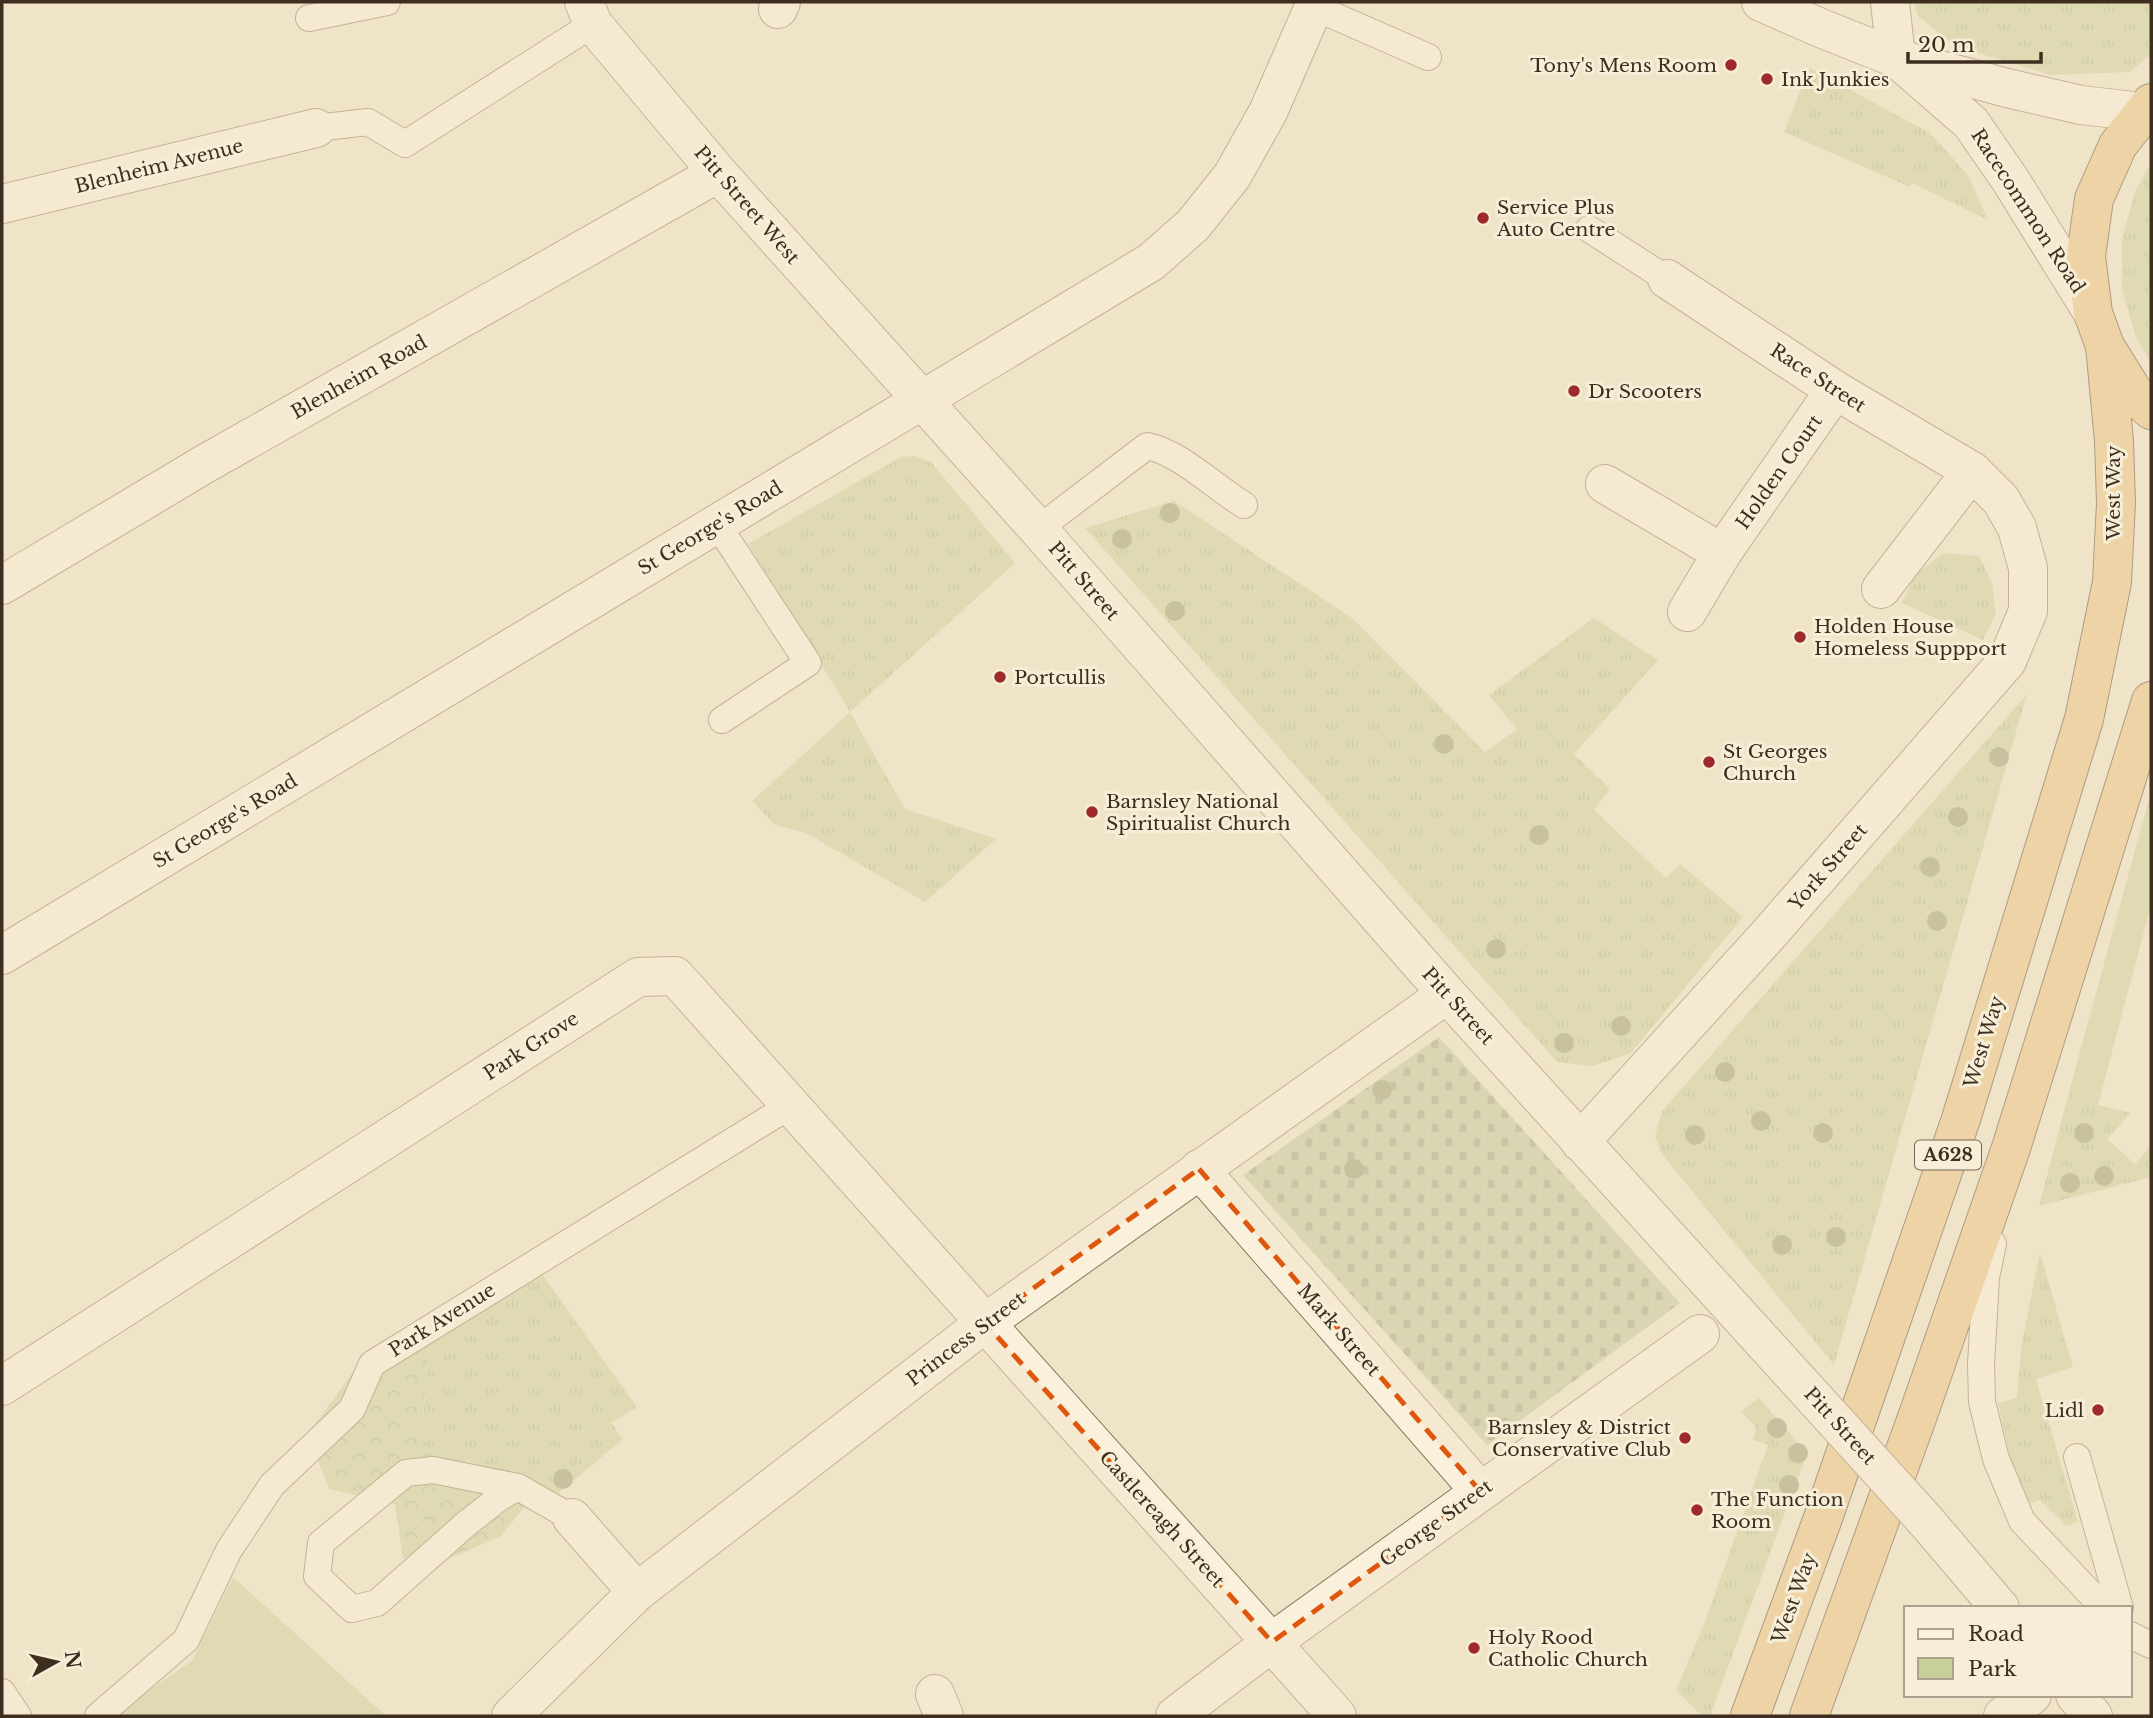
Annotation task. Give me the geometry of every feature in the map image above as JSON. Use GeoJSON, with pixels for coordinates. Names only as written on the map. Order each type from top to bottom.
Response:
{"type":"FeatureCollection","features":[{"type":"Feature","properties":{"kind":"highway","name":"West Way"},"geometry":{"type":"LineString","coordinates":[[1750,1716],[1823,1518],[1961,1118],[2084,719],[2112,582],[2116,516],[2114,441],[2086,257],[2094,199],[2118,145],[2147,107]]}},
{"type":"Feature","properties":{"kind":"highway"},"geometry":{"type":"LineString","coordinates":[[2099,329],[2136,396],[2151,410]]}},
{"type":"Feature","properties":{"kind":"highway","name":"A628"},"geometry":{"type":"LineString","coordinates":[[1809,1716],[2011,1148],[2151,701]]}},
{"type":"Feature","properties":{"kind":"street","name":"Racecommon Road"},"geometry":{"type":"LineString","coordinates":[[1761,2],[1896,58],[2081,105],[2147,107]]}},
{"type":"Feature","properties":{"kind":"street"},"geometry":{"type":"LineString","coordinates":[[1890,2],[1896,58]]}},
{"type":"Feature","properties":{"kind":"street","name":"St George's Road"},"geometry":{"type":"LineString","coordinates":[[2,955],[1151,262],[1193,225],[1232,176],[1268,112],[1315,4]]}},
{"type":"Feature","properties":{"kind":"street","name":"Pitt Street West"},"geometry":{"type":"LineString","coordinates":[[589,13],[718,173],[921,401]]}},
{"type":"Feature","properties":{"kind":"street","name":"Racecommon Road"},"geometry":{"type":"LineString","coordinates":[[1896,58],[1971,123],[2018,192],[2099,329]]}},
{"type":"Feature","properties":{"kind":"street","name":"Blenheim Avenue"},"geometry":{"type":"LineString","coordinates":[[2,204],[316,128]]}},
{"type":"Feature","properties":{"kind":"street","name":"Blenheim Road"},"geometry":{"type":"LineString","coordinates":[[2,585],[203,465],[718,173]]}},
{"type":"Feature","properties":{"kind":"street","name":"Race Street"},"geometry":{"type":"LineString","coordinates":[[1668,278],[1835,390],[1972,471],[2001,500],[2017,528],[2028,568]]}},
{"type":"Feature","properties":{"kind":"street","name":"Holden Court"},"geometry":{"type":"LineString","coordinates":[[1688,612],[1723,553],[1835,390]]}},
{"type":"Feature","properties":{"kind":"street","name":"Pitt Street"},"geometry":{"type":"LineString","coordinates":[[921,401],[1038,529],[1447,994],[1926,1520],[1998,1606]]}},
{"type":"Feature","properties":{"kind":"street"},"geometry":{"type":"LineString","coordinates":[[1881,589],[1972,471]]}},
{"type":"Feature","properties":{"kind":"street"},"geometry":{"type":"LineString","coordinates":[[1605,484],[1723,553]]}},
{"type":"Feature","properties":{"kind":"street","name":"York Street"},"geometry":{"type":"LineString","coordinates":[[1580,1142],[1768,935],[2007,661],[2028,611],[2028,568]]}},
{"type":"Feature","properties":{"kind":"street","name":"Park Grove"},"geometry":{"type":"LineString","coordinates":[[2,1386],[638,977],[675,976],[985,1323]]}},
{"type":"Feature","properties":{"kind":"street","name":"Princess Street"},"geometry":{"type":"LineString","coordinates":[[510,1716],[637,1592],[985,1323],[1447,994]]}},
{"type":"Feature","properties":{"kind":"street","name":"Mark Street"},"geometry":{"type":"LineString","coordinates":[[1199,1169],[1480,1492]]}},
{"type":"Feature","properties":{"kind":"street","name":"Castlereagh Street"},"geometry":{"type":"LineString","coordinates":[[985,1323],[1337,1716]]}},
{"type":"Feature","properties":{"kind":"street","name":"George Street"},"geometry":{"type":"LineString","coordinates":[[1190,1712],[1272,1642],[1700,1334]]}},
{"type":"Feature","properties":{"kind":"street"},"geometry":{"type":"LineString","coordinates":[[572,1518],[637,1592]]}},
{"type":"Feature","properties":{"kind":"street"},"geometry":{"type":"LineString","coordinates":[[2003,1716],[2029,1697]]}},
{"type":"Feature","properties":{"kind":"street"},"geometry":{"type":"LineString","coordinates":[[2077,1697],[2093,1716]]}},
{"type":"Feature","properties":{"kind":"lane"},"geometry":{"type":"LineString","coordinates":[[309,18],[387,2]]}},
{"type":"Feature","properties":{"kind":"lane"},"geometry":{"type":"LineString","coordinates":[[1315,4],[1428,57]]}},
{"type":"Feature","properties":{"kind":"lane"},"geometry":{"type":"LineString","coordinates":[[316,128],[368,122],[405,144],[589,13]]}},
{"type":"Feature","properties":{"kind":"lane"},"geometry":{"type":"LineString","coordinates":[[1589,229],[1668,278]]}},
{"type":"Feature","properties":{"kind":"lane"},"geometry":{"type":"LineString","coordinates":[[1038,529],[1147,446],[1171,455],[1244,505]]}},
{"type":"Feature","properties":{"kind":"lane"},"geometry":{"type":"LineString","coordinates":[[717,524],[808,663],[722,720]]}},
{"type":"Feature","properties":{"kind":"lane","name":"Park Avenue"},"geometry":{"type":"LineString","coordinates":[[98,1716],[186,1640],[229,1550],[272,1485],[352,1409],[372,1364],[791,1105]]}},
{"type":"Feature","properties":{"kind":"lane"},"geometry":{"type":"LineString","coordinates":[[2011,1148],[1986,1278],[1981,1364],[1982,1402],[1996,1458],[2022,1521],[2102,1606]]}},
{"type":"Feature","properties":{"kind":"lane"},"geometry":{"type":"LineString","coordinates":[[2077,1457],[2119,1606]]}},
{"type":"Feature","properties":{"kind":"lane"},"geometry":{"type":"LineString","coordinates":[[518,1487],[474,1518],[377,1603],[352,1609],[317,1576],[321,1543],[406,1473],[433,1470],[518,1487],[572,1518]]}},
{"type":"Feature","properties":{"kind":"lane"},"geometry":{"type":"LineString","coordinates":[[2132,1636],[2151,1645]]}},
{"type":"Feature","properties":{"kind":"lane"},"geometry":{"type":"LineString","coordinates":[[2,1692],[18,1716]]}},
{"type":"Feature","properties":{"kind":"highlighted area"},"geometry":{"type":"Polygon","coordinates":[[[1199,1169],[1480,1491],[1272,1642],[985,1323],[1199,1169]]]}},
{"type":"Feature","properties":{"kind":"green space"},"geometry":{"type":"Polygon","coordinates":[[[1914,2],[2151,2],[2151,54],[2130,72],[2051,75],[1955,46],[1918,16],[1914,2]]]}},
{"type":"Feature","properties":{"kind":"green space"},"geometry":{"type":"Polygon","coordinates":[[[1810,68],[1930,133],[1968,175],[1988,220],[1912,183],[1910,187],[1784,132],[1810,68]]]}},
{"type":"Feature","properties":{"kind":"green space"},"geometry":{"type":"Polygon","coordinates":[[[2151,164],[2151,363],[2136,338],[2122,289],[2122,239],[2135,191],[2151,164]]]}},
{"type":"Feature","properties":{"kind":"green space"},"geometry":{"type":"Polygon","coordinates":[[[915,456],[931,462],[1015,563],[850,712],[748,544],[901,457],[915,456]]]}},
{"type":"Feature","properties":{"kind":"green space"},"geometry":{"type":"Polygon","coordinates":[[[1174,501],[1352,618],[1485,752],[1517,729],[1489,695],[1594,618],[1658,660],[1574,754],[1610,789],[1594,810],[1666,878],[1680,864],[1743,917],[1631,1053],[1593,1066],[1557,1062],[1085,528],[1174,501]]]}},
{"type":"Feature","properties":{"kind":"green space"},"geometry":{"type":"Polygon","coordinates":[[[1943,553],[1979,556],[1992,583],[1996,614],[1983,640],[1902,603],[1915,574],[1943,553]]]}},
{"type":"Feature","properties":{"kind":"green space"},"geometry":{"type":"Polygon","coordinates":[[[2027,694],[1834,1365],[1661,1153],[1655,1136],[1662,1111],[2027,694]]]}},
{"type":"Feature","properties":{"kind":"green space"},"geometry":{"type":"Polygon","coordinates":[[[850,712],[905,809],[996,839],[925,902],[806,833],[775,825],[752,801],[850,712]]]}},
{"type":"Feature","properties":{"kind":"green space"},"geometry":{"type":"Polygon","coordinates":[[[2151,792],[2151,905],[2098,1105],[2070,1088],[2151,792]]]}},
{"type":"Feature","properties":{"kind":"green space"},"geometry":{"type":"Polygon","coordinates":[[[1439,1037],[1680,1303],[1487,1445],[1243,1175],[1439,1037]]]}},
{"type":"Feature","properties":{"kind":"green space"},"geometry":{"type":"Polygon","coordinates":[[[2070,1088],[2098,1105],[2131,1113],[2107,1139],[2135,1164],[2151,1146],[2151,1177],[2039,1206],[2070,1088]]]}},
{"type":"Feature","properties":{"kind":"green space"},"geometry":{"type":"Polygon","coordinates":[[[2040,1252],[2073,1367],[2036,1379],[2078,1522],[2066,1526],[2040,1500],[2028,1504],[2013,1469],[1998,1403],[2017,1398],[2021,1348],[2040,1252]]]}},
{"type":"Feature","properties":{"kind":"green space"},"geometry":{"type":"Polygon","coordinates":[[[542,1274],[637,1407],[611,1423],[623,1439],[559,1493],[421,1445],[429,1341],[542,1274]]]}},
{"type":"Feature","properties":{"kind":"green space"},"geometry":{"type":"Polygon","coordinates":[[[429,1341],[421,1445],[467,1461],[476,1486],[528,1503],[501,1536],[446,1560],[403,1558],[395,1504],[329,1489],[308,1434],[366,1354],[429,1341]]]}},
{"type":"Feature","properties":{"kind":"green space"},"geometry":{"type":"Polygon","coordinates":[[[1759,1398],[1807,1453],[1710,1716],[1702,1716],[1676,1690],[1703,1627],[1768,1445],[1753,1440],[1756,1427],[1741,1412],[1759,1398]]]}},
{"type":"Feature","properties":{"kind":"green space"},"geometry":{"type":"Polygon","coordinates":[[[233,1577],[386,1716],[111,1716],[192,1661],[233,1577]]]}},
{"type":"Feature","properties":{"kind":"place","name":"Tony's Mens Room"},"geometry":{"type":"Point","coordinates":[1731,65]}},
{"type":"Feature","properties":{"kind":"place","name":"Ink Junkies"},"geometry":{"type":"Point","coordinates":[1767,79]}},
{"type":"Feature","properties":{"kind":"place","name":"Service Plus Auto Centre"},"geometry":{"type":"Point","coordinates":[1483,218]}},
{"type":"Feature","properties":{"kind":"place","name":"Dr Scooters"},"geometry":{"type":"Point","coordinates":[1574,391]}},
{"type":"Feature","properties":{"kind":"place","name":"Holden House Homeless Suppport"},"geometry":{"type":"Point","coordinates":[1800,637]}},
{"type":"Feature","properties":{"kind":"place","name":"Portcullis"},"geometry":{"type":"Point","coordinates":[1000,677]}},
{"type":"Feature","properties":{"kind":"place","name":"St Georges Church"},"geometry":{"type":"Point","coordinates":[1709,762]}},
{"type":"Feature","properties":{"kind":"place","name":"Barnsley National Spiritualist Church"},"geometry":{"type":"Point","coordinates":[1092,812]}},
{"type":"Feature","properties":{"kind":"place","name":"Lidl"},"geometry":{"type":"Point","coordinates":[2098,1410]}},
{"type":"Feature","properties":{"kind":"place","name":"Barnsley & District Conservative Club"},"geometry":{"type":"Point","coordinates":[1685,1438]}},
{"type":"Feature","properties":{"kind":"place","name":"The Function Room"},"geometry":{"type":"Point","coordinates":[1697,1510]}},
{"type":"Feature","properties":{"kind":"place","name":"Holy Rood Catholic Church"},"geometry":{"type":"Point","coordinates":[1474,1648]}}]}
